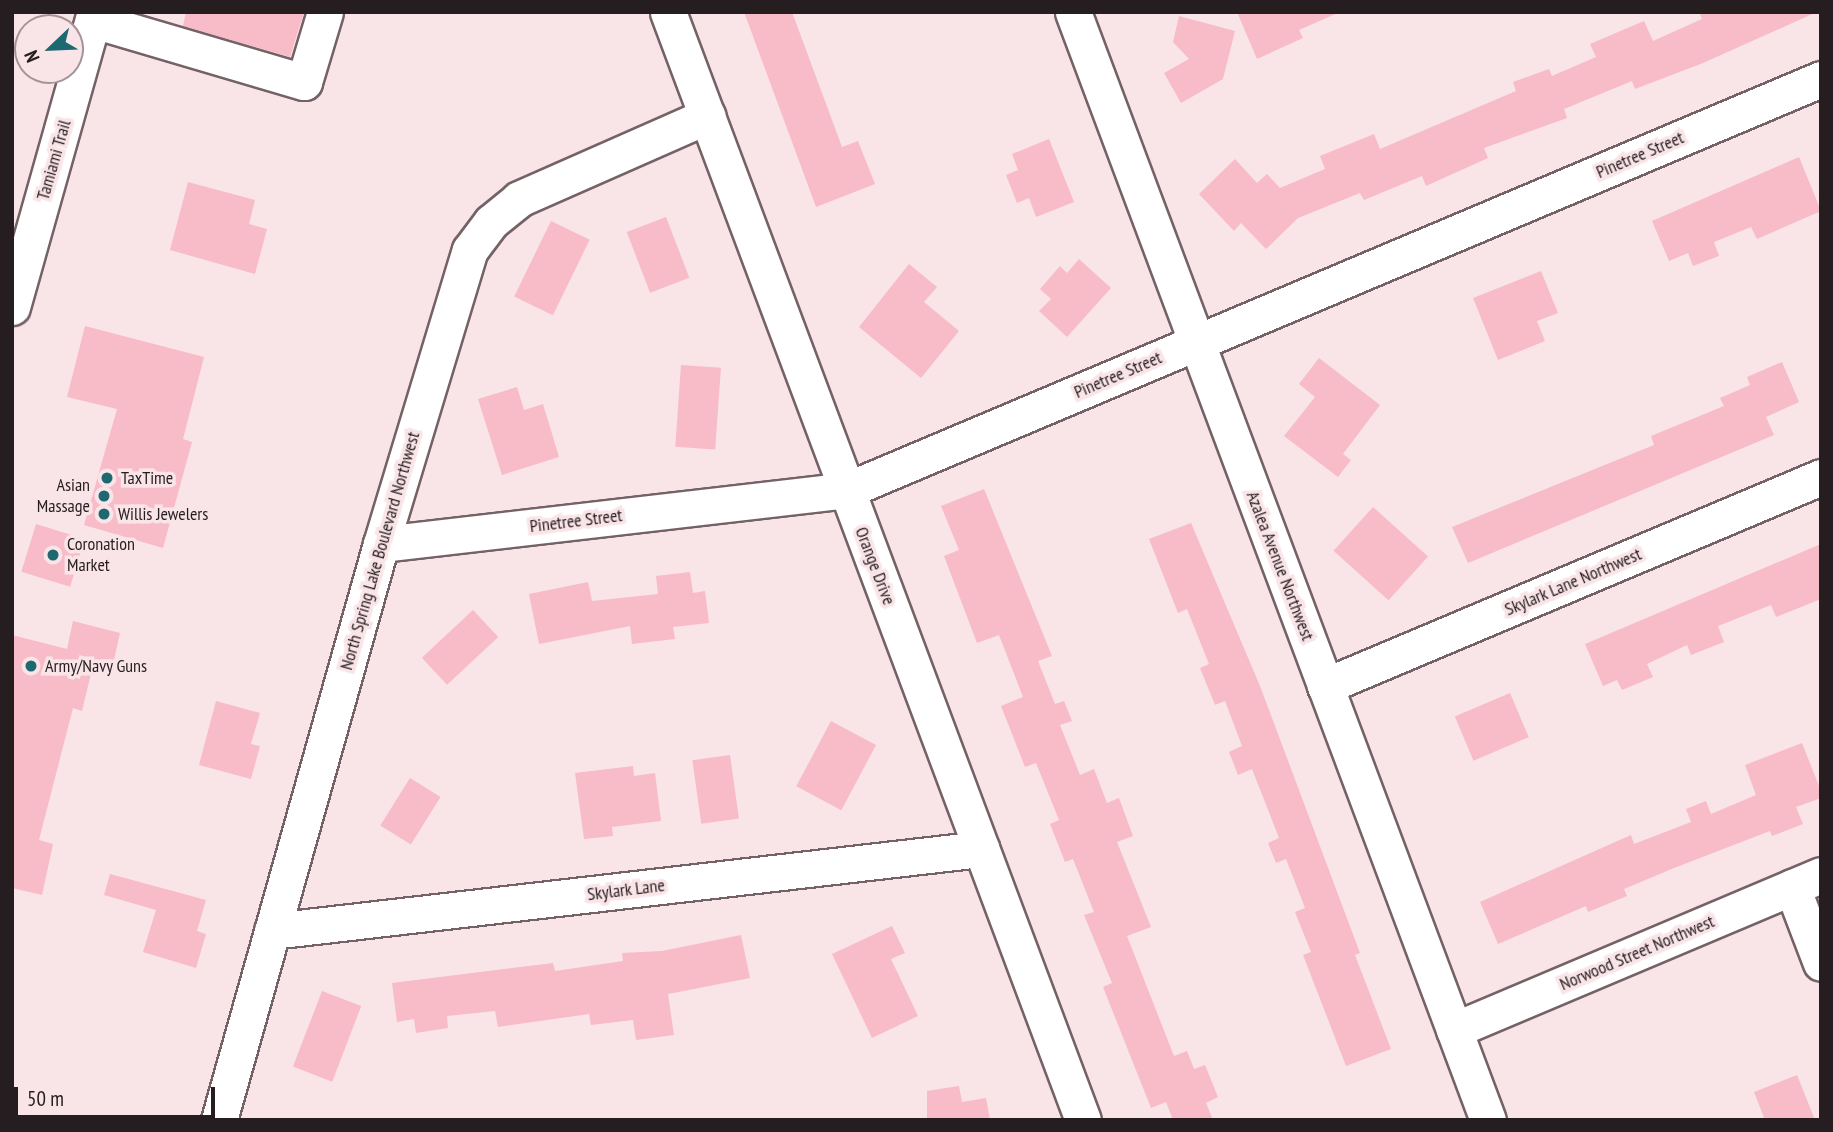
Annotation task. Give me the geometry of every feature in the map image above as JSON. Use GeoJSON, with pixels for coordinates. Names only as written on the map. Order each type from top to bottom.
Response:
{"type":"FeatureCollection","features":[{"type":"Feature","properties":{"kind":"street"},"geometry":{"type":"LineString","coordinates":[[111,18],[304,82],[325,12]]}},
{"type":"Feature","properties":{"kind":"street","name":"Orange Drive"},"geometry":{"type":"LineString","coordinates":[[668,12],[1083,1120]]}},
{"type":"Feature","properties":{"kind":"street","name":"Azalea Avenue Northwest"},"geometry":{"type":"LineString","coordinates":[[1073,12],[1488,1120]]}},
{"type":"Feature","properties":{"kind":"street","name":"Tamiami Trail"},"geometry":{"type":"LineString","coordinates":[[12,307],[111,18]]}},
{"type":"Feature","properties":{"kind":"street","name":"Pinetree Street"},"geometry":{"type":"LineString","coordinates":[[381,544],[847,490],[1821,79]]}},
{"type":"Feature","properties":{"kind":"street","name":"North Spring Lake Boulevard Northwest"},"geometry":{"type":"LineString","coordinates":[[219,1120],[381,544],[457,284],[470,250],[491,222],[519,199],[707,116]]}},
{"type":"Feature","properties":{"kind":"street","name":"Skylark Lane Northwest"},"geometry":{"type":"LineString","coordinates":[[1325,686],[1821,477]]}},
{"type":"Feature","properties":{"kind":"street","name":"Skylark Lane"},"geometry":{"type":"LineString","coordinates":[[272,932],[981,849]]}},
{"type":"Feature","properties":{"kind":"street"},"geometry":{"type":"LineString","coordinates":[[1807,881],[1821,963]]}},
{"type":"Feature","properties":{"kind":"street","name":"Norwood Street Northwest"},"geometry":{"type":"LineString","coordinates":[[1454,1030],[1807,881]]}},
{"type":"Feature","properties":{"kind":"building"},"geometry":{"type":"Polygon","coordinates":[[[186,12],[304,12],[290,57],[183,26],[186,12]]]}},
{"type":"Feature","properties":{"kind":"building"},"geometry":{"type":"Polygon","coordinates":[[[744,12],[792,12],[842,147],[858,141],[875,184],[816,207],[744,12]]]}},
{"type":"Feature","properties":{"kind":"building"},"geometry":{"type":"Polygon","coordinates":[[[1237,12],[1340,12],[1299,30],[1303,38],[1257,59],[1237,12]]]}},
{"type":"Feature","properties":{"kind":"building"},"geometry":{"type":"Polygon","coordinates":[[[1699,12],[1817,12],[1703,63],[1635,89],[1632,81],[1564,109],[1567,118],[1484,148],[1488,158],[1426,186],[1422,176],[1364,200],[1360,193],[1298,218],[1266,249],[1241,223],[1234,231],[1199,194],[1235,159],[1257,183],[1267,174],[1280,188],[1325,169],[1320,156],[1374,134],[1380,149],[1516,91],[1513,82],[1549,69],[1552,76],[1596,57],[1590,44],[1644,21],[1653,41],[1702,19],[1699,12]]]}},
{"type":"Feature","properties":{"kind":"building"},"geometry":{"type":"Polygon","coordinates":[[[1179,16],[1235,31],[1223,79],[1181,103],[1164,73],[1189,59],[1173,42],[1179,16]]]}},
{"type":"Feature","properties":{"kind":"building"},"geometry":{"type":"Polygon","coordinates":[[[1049,139],[1074,202],[1036,217],[1029,198],[1017,203],[1006,175],[1018,170],[1012,154],[1049,139]]]}},
{"type":"Feature","properties":{"kind":"building"},"geometry":{"type":"Polygon","coordinates":[[[1799,157],[1821,211],[1757,239],[1751,227],[1714,242],[1719,256],[1693,266],[1688,253],[1669,261],[1652,221],[1799,157]]]}},
{"type":"Feature","properties":{"kind":"building"},"geometry":{"type":"Polygon","coordinates":[[[188,182],[255,200],[249,224],[267,229],[255,274],[170,250],[188,182]]]}},
{"type":"Feature","properties":{"kind":"building"},"geometry":{"type":"Polygon","coordinates":[[[666,217],[689,278],[650,293],[627,232],[666,217]]]}},
{"type":"Feature","properties":{"kind":"building"},"geometry":{"type":"Polygon","coordinates":[[[551,221],[590,240],[553,315],[514,296],[551,221]]]}},
{"type":"Feature","properties":{"kind":"building"},"geometry":{"type":"Polygon","coordinates":[[[1079,259],[1111,288],[1067,337],[1039,311],[1051,299],[1040,289],[1060,266],[1067,273],[1079,259]]]}},
{"type":"Feature","properties":{"kind":"building"},"geometry":{"type":"Polygon","coordinates":[[[909,264],[937,287],[924,302],[959,331],[921,378],[859,327],[909,264]]]}},
{"type":"Feature","properties":{"kind":"building"},"geometry":{"type":"Polygon","coordinates":[[[1541,271],[1558,313],[1537,321],[1545,341],[1498,360],[1473,298],[1541,271]]]}},
{"type":"Feature","properties":{"kind":"building"},"geometry":{"type":"Polygon","coordinates":[[[85,326],[204,357],[183,439],[192,442],[163,548],[84,525],[117,409],[67,397],[85,326]]]}},
{"type":"Feature","properties":{"kind":"building"},"geometry":{"type":"Polygon","coordinates":[[[1319,358],[1380,405],[1343,454],[1351,460],[1338,477],[1284,436],[1315,397],[1299,384],[1319,358]]]}},
{"type":"Feature","properties":{"kind":"building"},"geometry":{"type":"Polygon","coordinates":[[[1782,362],[1799,402],[1766,417],[1774,435],[1468,563],[1452,527],[1654,445],[1651,436],[1724,406],[1720,398],[1750,385],[1747,377],[1782,362]]]}},
{"type":"Feature","properties":{"kind":"building"},"geometry":{"type":"Polygon","coordinates":[[[681,365],[721,368],[715,450],[675,447],[681,365]]]}},
{"type":"Feature","properties":{"kind":"building"},"geometry":{"type":"Polygon","coordinates":[[[517,387],[524,410],[543,404],[559,457],[502,475],[478,399],[517,387]]]}},
{"type":"Feature","properties":{"kind":"building"},"geometry":{"type":"Polygon","coordinates":[[[984,489],[1052,656],[1038,661],[1055,704],[1064,701],[1072,721],[1060,725],[1080,775],[1094,769],[1107,803],[1119,798],[1133,836],[1117,842],[1151,927],[1127,936],[1174,1056],[1187,1051],[1194,1069],[1205,1065],[1218,1097],[1206,1103],[1213,1120],[1173,1120],[1166,1102],[1151,1108],[1103,987],[1112,983],[1084,915],[1094,912],[1073,859],[1065,862],[1050,824],[1059,820],[1036,763],[1025,767],[1001,706],[1023,697],[999,635],[977,643],[944,556],[959,550],[941,506],[984,489]]]}},
{"type":"Feature","properties":{"kind":"building"},"geometry":{"type":"Polygon","coordinates":[[[1373,507],[1428,557],[1389,600],[1334,551],[1373,507]]]}},
{"type":"Feature","properties":{"kind":"building"},"geometry":{"type":"Polygon","coordinates":[[[1191,523],[1260,686],[1360,953],[1355,955],[1391,1049],[1346,1066],[1303,955],[1311,952],[1295,912],[1305,908],[1286,859],[1276,863],[1268,843],[1279,838],[1252,769],[1238,775],[1229,752],[1242,746],[1225,701],[1215,705],[1200,668],[1209,664],[1187,609],[1178,613],[1149,539],[1191,523]]]}},
{"type":"Feature","properties":{"kind":"building","name":"Coronation Market"},"geometry":{"type":"Polygon","coordinates":[[[36,524],[85,539],[70,587],[21,572],[36,524]]]}},
{"type":"Feature","properties":{"kind":"building"},"geometry":{"type":"Polygon","coordinates":[[[1821,544],[1821,599],[1776,617],[1771,605],[1718,626],[1724,642],[1691,655],[1687,645],[1647,664],[1653,677],[1622,690],[1617,680],[1603,686],[1585,644],[1821,544]]]}},
{"type":"Feature","properties":{"kind":"building"},"geometry":{"type":"Polygon","coordinates":[[[690,572],[693,593],[705,591],[709,623],[673,627],[675,639],[632,644],[630,626],[539,644],[529,594],[588,582],[592,601],[658,594],[656,576],[690,572]]]}},
{"type":"Feature","properties":{"kind":"building"},"geometry":{"type":"Polygon","coordinates":[[[473,610],[498,637],[447,685],[422,658],[473,610]]]}},
{"type":"Feature","properties":{"kind":"building"},"geometry":{"type":"Polygon","coordinates":[[[73,621],[120,633],[112,669],[93,665],[82,711],[73,708],[39,840],[53,844],[42,895],[12,888],[12,635],[67,649],[73,621]]]}},
{"type":"Feature","properties":{"kind":"building"},"geometry":{"type":"Polygon","coordinates":[[[1510,693],[1529,737],[1474,761],[1455,716],[1510,693]]]}},
{"type":"Feature","properties":{"kind":"building"},"geometry":{"type":"Polygon","coordinates":[[[216,701],[260,713],[251,744],[260,746],[251,779],[199,765],[216,701]]]}},
{"type":"Feature","properties":{"kind":"building"},"geometry":{"type":"Polygon","coordinates":[[[831,721],[876,745],[841,810],[796,786],[831,721]]]}},
{"type":"Feature","properties":{"kind":"building"},"geometry":{"type":"Polygon","coordinates":[[[1802,743],[1821,791],[1821,798],[1796,807],[1803,824],[1772,836],[1770,831],[1674,868],[1624,889],[1627,896],[1588,912],[1586,906],[1498,944],[1480,902],[1631,835],[1634,844],[1691,822],[1686,809],[1706,801],[1711,814],[1756,795],[1745,765],[1802,743]]]}},
{"type":"Feature","properties":{"kind":"building"},"geometry":{"type":"Polygon","coordinates":[[[730,755],[739,818],[701,824],[692,760],[730,755]]]}},
{"type":"Feature","properties":{"kind":"building"},"geometry":{"type":"Polygon","coordinates":[[[633,766],[634,776],[655,773],[661,821],[612,827],[613,836],[584,839],[575,773],[633,766]]]}},
{"type":"Feature","properties":{"kind":"building"},"geometry":{"type":"Polygon","coordinates":[[[410,778],[441,797],[411,845],[380,825],[410,778]]]}},
{"type":"Feature","properties":{"kind":"building"},"geometry":{"type":"Polygon","coordinates":[[[110,874],[206,900],[197,931],[206,934],[196,968],[143,952],[156,910],[104,895],[110,874]]]}},
{"type":"Feature","properties":{"kind":"building"},"geometry":{"type":"Polygon","coordinates":[[[892,926],[905,953],[891,959],[918,1016],[872,1038],[832,954],[892,926]]]}},
{"type":"Feature","properties":{"kind":"building"},"geometry":{"type":"Polygon","coordinates":[[[741,935],[750,978],[668,994],[674,1035],[636,1040],[633,1020],[591,1025],[589,1014],[498,1027],[495,1011],[447,1016],[448,1028],[416,1033],[414,1019],[397,1022],[392,983],[553,963],[555,971],[623,961],[622,953],[662,951],[741,935]]]}},
{"type":"Feature","properties":{"kind":"building"},"geometry":{"type":"Polygon","coordinates":[[[322,991],[361,1006],[332,1082],[293,1067],[322,991]]]}},
{"type":"Feature","properties":{"kind":"building"},"geometry":{"type":"Polygon","coordinates":[[[1797,1075],[1815,1120],[1765,1120],[1754,1092],[1797,1075]]]}},
{"type":"Feature","properties":{"kind":"building"},"geometry":{"type":"Polygon","coordinates":[[[959,1086],[962,1102],[986,1098],[990,1120],[927,1120],[927,1091],[959,1086]]]}},
{"type":"Feature","properties":{"kind":"place","name":"TaxTime"},"geometry":{"type":"Point","coordinates":[107,478]}},
{"type":"Feature","properties":{"kind":"place","name":"Asian Massage"},"geometry":{"type":"Point","coordinates":[104,496]}},
{"type":"Feature","properties":{"kind":"place","name":"Willis Jewelers"},"geometry":{"type":"Point","coordinates":[104,514]}},
{"type":"Feature","properties":{"kind":"place","name":"Coronation Market"},"geometry":{"type":"Point","coordinates":[53,555]}},
{"type":"Feature","properties":{"kind":"place","name":"Army/Navy Guns"},"geometry":{"type":"Point","coordinates":[31,666]}}]}
